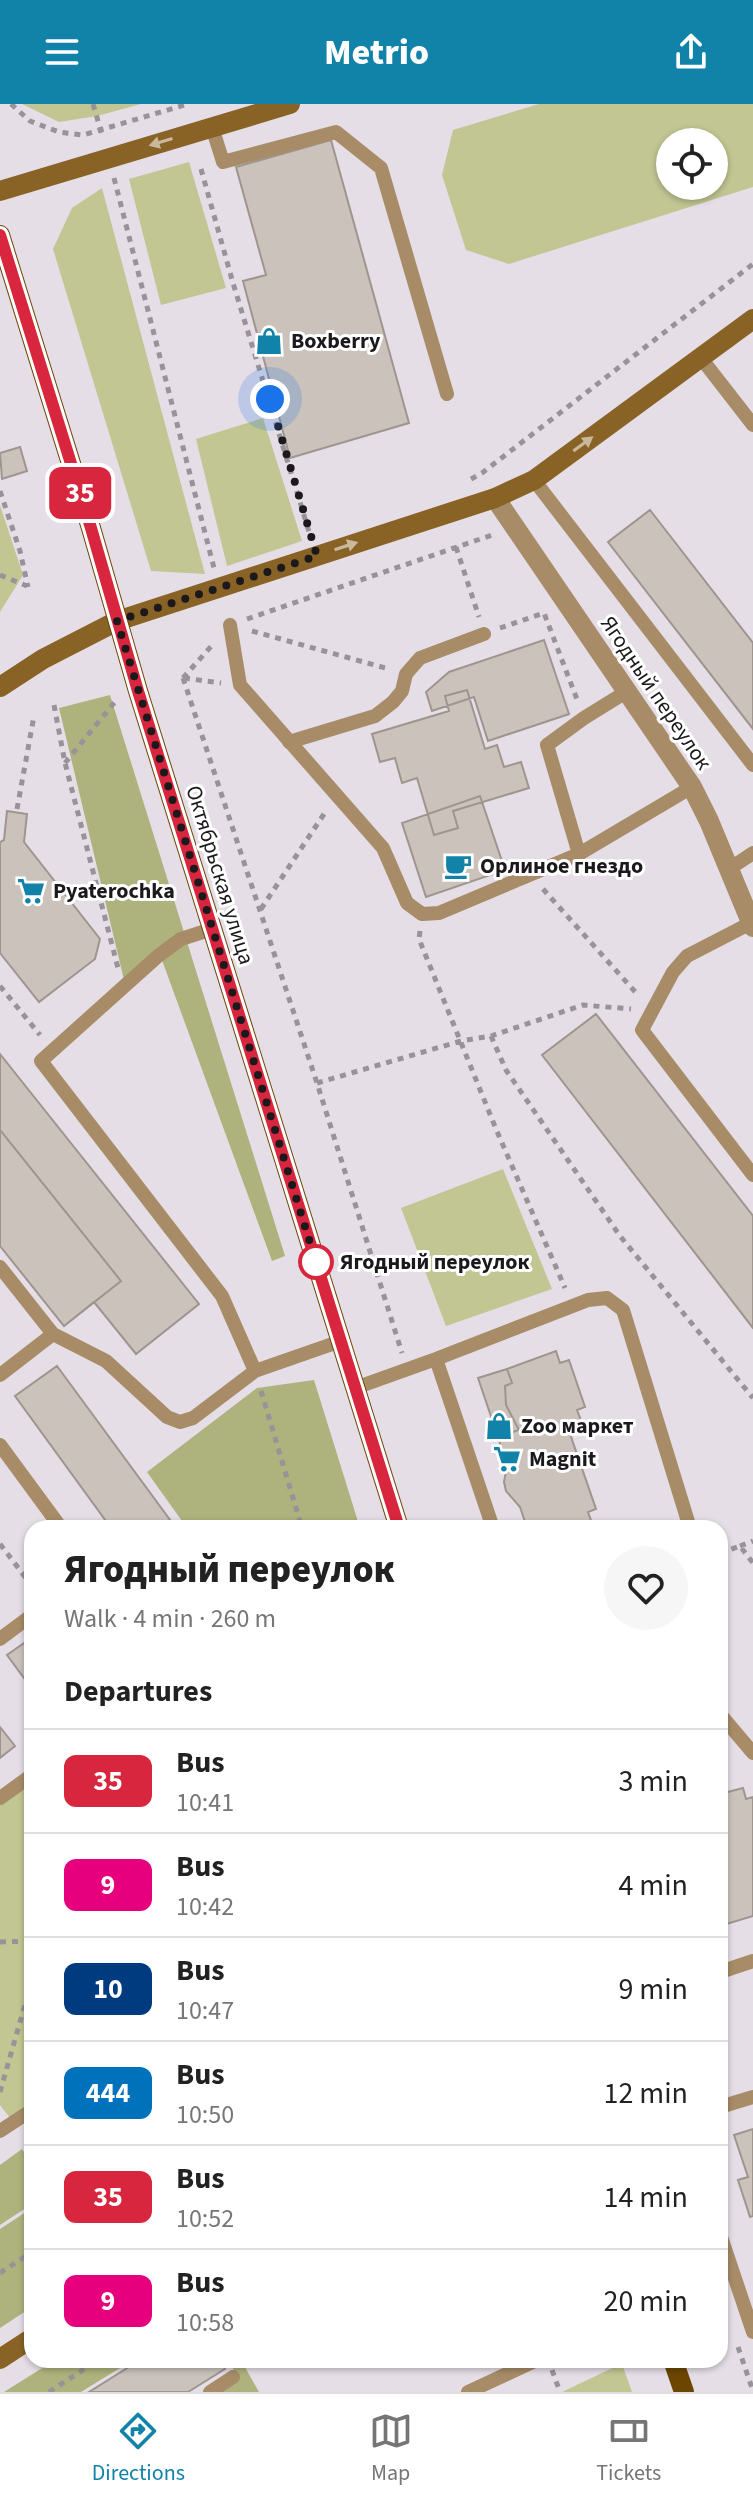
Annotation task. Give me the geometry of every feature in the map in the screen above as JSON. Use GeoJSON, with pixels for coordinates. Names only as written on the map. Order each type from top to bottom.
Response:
{"type":"FeatureCollection","features":[{"type":"Feature","properties":{"kind":"main road"},"geometry":{"type":"LineString","coordinates":[[0,191],[290,104]]}},
{"type":"Feature","properties":{"kind":"main road","name":"Октябрьская улица"},"geometry":{"type":"LineString","coordinates":[[0,235],[396,1520]]}},
{"type":"Feature","properties":{"kind":"main road"},"geometry":{"type":"LineString","coordinates":[[0,687],[43,659],[117,621],[495,498],[534,480],[753,319]]}},
{"type":"Feature","properties":{"kind":"main road"},"geometry":{"type":"LineString","coordinates":[[0,2359],[24,2343]]}},
{"type":"Feature","properties":{"kind":"main road"},"geometry":{"type":"LineString","coordinates":[[676,2368],[684,2392]]}},
{"type":"Feature","properties":{"kind":"street","name":"Ягодный переулок"},"geometry":{"type":"LineString","coordinates":[[495,498],[692,787],[752,925]]}},
{"type":"Feature","properties":{"kind":"lane"},"geometry":{"type":"LineString","coordinates":[[212,127],[223,162],[336,132],[381,168],[447,394]]}},
{"type":"Feature","properties":{"kind":"lane"},"geometry":{"type":"LineString","coordinates":[[701,358],[753,425]]}},
{"type":"Feature","properties":{"kind":"lane"},"geometry":{"type":"LineString","coordinates":[[534,480],[753,765]]}},
{"type":"Feature","properties":{"kind":"lane"},"geometry":{"type":"LineString","coordinates":[[230,625],[240,685],[383,848],[407,903],[422,914],[439,913],[579,854],[692,787]]}},
{"type":"Feature","properties":{"kind":"lane"},"geometry":{"type":"LineString","coordinates":[[289,742],[375,716],[402,691],[406,674],[420,658],[484,634]]}},
{"type":"Feature","properties":{"kind":"lane"},"geometry":{"type":"LineString","coordinates":[[579,854],[547,745],[626,692]]}},
{"type":"Feature","properties":{"kind":"lane"},"geometry":{"type":"LineString","coordinates":[[729,869],[753,853]]}},
{"type":"Feature","properties":{"kind":"lane"},"geometry":{"type":"LineString","coordinates":[[752,925],[687,956],[673,972],[642,1030],[753,1175]]}},
{"type":"Feature","properties":{"kind":"lane"},"geometry":{"type":"LineString","coordinates":[[212,929],[181,939],[158,956],[124,990],[41,1061],[222,1296],[255,1371]]}},
{"type":"Feature","properties":{"kind":"lane"},"geometry":{"type":"LineString","coordinates":[[0,1267],[53,1334],[106,1361],[167,1417],[180,1422],[193,1418],[255,1371],[341,1341]]}},
{"type":"Feature","properties":{"kind":"lane"},"geometry":{"type":"LineString","coordinates":[[355,1388],[588,1300],[607,1298],[623,1310],[688,1520]]}},
{"type":"Feature","properties":{"kind":"lane"},"geometry":{"type":"LineString","coordinates":[[0,1375],[53,1334]]}},
{"type":"Feature","properties":{"kind":"lane"},"geometry":{"type":"LineString","coordinates":[[436,1359],[490,1520]]}},
{"type":"Feature","properties":{"kind":"lane"},"geometry":{"type":"LineString","coordinates":[[0,1445],[55,1520]]}},
{"type":"Feature","properties":{"kind":"lane"},"geometry":{"type":"LineString","coordinates":[[0,1639],[24,1624]]}},
{"type":"Feature","properties":{"kind":"lane"},"geometry":{"type":"LineString","coordinates":[[728,1723],[753,1753]]}},
{"type":"Feature","properties":{"kind":"lane"},"geometry":{"type":"LineString","coordinates":[[0,1798],[24,1781]]}},
{"type":"Feature","properties":{"kind":"lane"},"geometry":{"type":"LineString","coordinates":[[728,1969],[753,1961]]}},
{"type":"Feature","properties":{"kind":"lane"},"geometry":{"type":"LineString","coordinates":[[728,2105],[753,2097]]}},
{"type":"Feature","properties":{"kind":"lane"},"geometry":{"type":"LineString","coordinates":[[0,2131],[24,2115]]}},
{"type":"Feature","properties":{"kind":"lane"},"geometry":{"type":"LineString","coordinates":[[728,2258],[753,2332]]}},
{"type":"Feature","properties":{"kind":"lane"},"geometry":{"type":"LineString","coordinates":[[468,2392],[520,2368]]}},
{"type":"Feature","properties":{"kind":"lane"},"geometry":{"type":"LineString","coordinates":[[210,2392],[233,2377]]}},
{"type":"Feature","properties":{"kind":"path"},"geometry":{"type":"LineString","coordinates":[[11,104],[30,121],[59,132],[83,135],[188,104]]}},
{"type":"Feature","properties":{"kind":"path"},"geometry":{"type":"LineString","coordinates":[[93,104],[219,587]]}},
{"type":"Feature","properties":{"kind":"path"},"geometry":{"type":"LineString","coordinates":[[201,168],[317,556]]}},
{"type":"Feature","properties":{"kind":"path"},"geometry":{"type":"LineString","coordinates":[[114,178],[128,174]]}},
{"type":"Feature","properties":{"kind":"path"},"geometry":{"type":"LineString","coordinates":[[469,480],[753,264]]}},
{"type":"Feature","properties":{"kind":"path"},"geometry":{"type":"LineString","coordinates":[[0,491],[28,587],[0,575]]}},
{"type":"Feature","properties":{"kind":"path"},"geometry":{"type":"LineString","coordinates":[[456,547],[484,634],[544,613],[584,718]]}},
{"type":"Feature","properties":{"kind":"path"},"geometry":{"type":"LineString","coordinates":[[230,625],[406,674]]}},
{"type":"Feature","properties":{"kind":"path"},"geometry":{"type":"LineString","coordinates":[[240,685],[183,678],[317,1083],[407,1369]]}},
{"type":"Feature","properties":{"kind":"path"},"geometry":{"type":"LineString","coordinates":[[65,763],[119,697]]}},
{"type":"Feature","properties":{"kind":"path"},"geometry":{"type":"LineString","coordinates":[[54,705],[65,763],[124,990]]}},
{"type":"Feature","properties":{"kind":"path"},"geometry":{"type":"LineString","coordinates":[[17,809],[34,716]]}},
{"type":"Feature","properties":{"kind":"path"},"geometry":{"type":"LineString","coordinates":[[260,909],[336,797]]}},
{"type":"Feature","properties":{"kind":"path"},"geometry":{"type":"LineString","coordinates":[[531,875],[652,1010]]}},
{"type":"Feature","properties":{"kind":"path"},"geometry":{"type":"LineString","coordinates":[[422,914],[419,939],[573,1306]]}},
{"type":"Feature","properties":{"kind":"path"},"geometry":{"type":"LineString","coordinates":[[0,986],[53,1051]]}},
{"type":"Feature","properties":{"kind":"path"},"geometry":{"type":"LineString","coordinates":[[317,1083],[461,1041],[491,1036],[583,1005],[652,1010]]}},
{"type":"Feature","properties":{"kind":"path"},"geometry":{"type":"LineString","coordinates":[[491,1036],[506,1070],[620,1236],[753,1398]]}},
{"type":"Feature","properties":{"kind":"path"},"geometry":{"type":"LineString","coordinates":[[255,1371],[300,1520]]}},
{"type":"Feature","properties":{"kind":"path"},"geometry":{"type":"LineString","coordinates":[[728,1550],[753,1541]]}},
{"type":"Feature","properties":{"kind":"path"},"geometry":{"type":"LineString","coordinates":[[0,1544],[24,1576]]}},
{"type":"Feature","properties":{"kind":"path"},"geometry":{"type":"LineString","coordinates":[[740,1546],[753,1563]]}},
{"type":"Feature","properties":{"kind":"path"},"geometry":{"type":"LineString","coordinates":[[0,1942],[24,1941]]}},
{"type":"Feature","properties":{"kind":"path"},"geometry":{"type":"LineString","coordinates":[[0,2092],[24,2008]]}},
{"type":"Feature","properties":{"kind":"path"},"geometry":{"type":"LineString","coordinates":[[0,2273],[24,2257]]}},
{"type":"Feature","properties":{"kind":"path"},"geometry":{"type":"LineString","coordinates":[[49,2392],[86,2368]]}},
{"type":"Feature","properties":{"kind":"path"},"geometry":{"type":"LineString","coordinates":[[551,2368],[560,2392]]}},
{"type":"Feature","properties":{"kind":"green space"},"geometry":{"type":"Polygon","coordinates":[[[22,104],[141,104],[59,122],[22,104]]]}},
{"type":"Feature","properties":{"kind":"green space"},"geometry":{"type":"Polygon","coordinates":[[[539,104],[753,104],[753,187],[728,195],[728,128],[656,128],[656,200],[712,200],[509,264],[466,250],[442,175],[453,130],[539,104]]]}},
{"type":"Feature","properties":{"kind":"green space"},"geometry":{"type":"Polygon","coordinates":[[[189,162],[226,288],[161,305],[129,179],[189,162]]]}},
{"type":"Feature","properties":{"kind":"green space"},"geometry":{"type":"Polygon","coordinates":[[[102,188],[205,574],[151,571],[53,249],[72,208],[102,188]]]}},
{"type":"Feature","properties":{"kind":"green space"},"geometry":{"type":"Polygon","coordinates":[[[263,418],[302,541],[227,566],[196,439],[263,418]]]}},
{"type":"Feature","properties":{"kind":"green space"},"geometry":{"type":"Polygon","coordinates":[[[0,505],[23,575],[0,612],[0,505]]]}},
{"type":"Feature","properties":{"kind":"green space"},"geometry":{"type":"Polygon","coordinates":[[[110,695],[285,1256],[272,1261],[159,952],[125,984],[59,708],[110,695]]]}},
{"type":"Feature","properties":{"kind":"green space"},"geometry":{"type":"Polygon","coordinates":[[[503,1169],[552,1289],[446,1326],[401,1208],[503,1169]]]}},
{"type":"Feature","properties":{"kind":"green space"},"geometry":{"type":"Polygon","coordinates":[[[314,1380],[358,1520],[181,1520],[147,1472],[257,1388],[314,1380]]]}},
{"type":"Feature","properties":{"kind":"green space"},"geometry":{"type":"Polygon","coordinates":[[[24,1785],[24,2108],[10,2118],[0,2105],[0,1802],[24,1785]]]}},
{"type":"Feature","properties":{"kind":"green space"},"geometry":{"type":"Polygon","coordinates":[[[22,2149],[24,2152],[24,2209],[0,2225],[0,2165],[22,2149]]]}},
{"type":"Feature","properties":{"kind":"green space"},"geometry":{"type":"Polygon","coordinates":[[[24,2213],[24,2312],[0,2328],[0,2229],[24,2213]]]}},
{"type":"Feature","properties":{"kind":"green space"},"geometry":{"type":"Polygon","coordinates":[[[42,2368],[120,2368],[81,2392],[4,2392],[42,2368]]]}},
{"type":"Feature","properties":{"kind":"green space"},"geometry":{"type":"Polygon","coordinates":[[[233,2368],[246,2368],[259,2392],[220,2392],[239,2379],[233,2368]]]}},
{"type":"Feature","properties":{"kind":"green space"},"geometry":{"type":"Polygon","coordinates":[[[613,2368],[623,2368],[632,2392],[562,2392],[613,2368]]]}},
{"type":"Feature","properties":{"kind":"building"},"geometry":{"type":"Polygon","coordinates":[[[331,140],[409,423],[290,458],[243,281],[266,275],[236,167],[331,140]]]}},
{"type":"Feature","properties":{"kind":"building"},"geometry":{"type":"Polygon","coordinates":[[[20,447],[27,471],[2,479],[0,453],[20,447]]]}},
{"type":"Feature","properties":{"kind":"building"},"geometry":{"type":"Polygon","coordinates":[[[650,510],[753,643],[753,729],[608,542],[650,510]]]}},
{"type":"Feature","properties":{"kind":"building"},"geometry":{"type":"Polygon","coordinates":[[[544,640],[569,714],[488,741],[474,697],[432,711],[426,692],[449,672],[544,640]]]}},
{"type":"Feature","properties":{"kind":"building"},"geometry":{"type":"Polygon","coordinates":[[[467,690],[485,749],[497,745],[504,767],[521,762],[529,788],[453,811],[458,828],[434,835],[417,778],[402,783],[395,758],[380,762],[372,734],[449,711],[445,696],[467,690]]]}},
{"type":"Feature","properties":{"kind":"building"},"geometry":{"type":"Polygon","coordinates":[[[480,796],[505,870],[426,897],[402,823],[480,796]]]}},
{"type":"Feature","properties":{"kind":"building","name":"Pyaterochka"},"geometry":{"type":"Polygon","coordinates":[[[7,811],[27,814],[24,842],[100,939],[95,959],[39,1002],[0,953],[0,842],[4,840],[7,811]]]}},
{"type":"Feature","properties":{"kind":"building"},"geometry":{"type":"Polygon","coordinates":[[[596,1014],[753,1216],[753,1328],[542,1055],[596,1014]]]}},
{"type":"Feature","properties":{"kind":"building"},"geometry":{"type":"Polygon","coordinates":[[[0,1054],[199,1304],[136,1354],[94,1302],[64,1326],[0,1246],[0,1054]]]}},
{"type":"Feature","properties":{"kind":"building"},"geometry":{"type":"Polygon","coordinates":[[[0,1130],[121,1281],[64,1326],[0,1246],[0,1130]]]}},
{"type":"Feature","properties":{"kind":"building"},"geometry":{"type":"Polygon","coordinates":[[[556,1351],[560,1363],[569,1360],[585,1407],[577,1410],[582,1423],[568,1428],[596,1509],[588,1512],[591,1520],[524,1520],[520,1507],[506,1491],[507,1466],[498,1437],[519,1430],[506,1405],[505,1386],[512,1383],[507,1369],[556,1351]]]}},
{"type":"Feature","properties":{"kind":"building"},"geometry":{"type":"Polygon","coordinates":[[[57,1366],[170,1520],[105,1520],[15,1396],[57,1366]]]}},
{"type":"Feature","properties":{"kind":"building"},"geometry":{"type":"Polygon","coordinates":[[[507,1369],[512,1383],[505,1386],[506,1405],[519,1430],[498,1437],[478,1378],[507,1369]]]}},
{"type":"Feature","properties":{"kind":"building"},"geometry":{"type":"Polygon","coordinates":[[[24,1643],[24,1678],[7,1655],[24,1643]]]}},
{"type":"Feature","properties":{"kind":"building"},"geometry":{"type":"Polygon","coordinates":[[[0,1727],[15,1746],[0,1758],[0,1727]]]}},
{"type":"Feature","properties":{"kind":"building"},"geometry":{"type":"Polygon","coordinates":[[[743,1788],[746,1799],[753,1797],[753,1916],[728,1924],[728,1792],[743,1788]]]}},
{"type":"Feature","properties":{"kind":"building"},"geometry":{"type":"Polygon","coordinates":[[[753,2129],[753,2216],[750,2217],[738,2180],[748,2177],[734,2135],[753,2129]]]}},
{"type":"Feature","properties":{"kind":"building"},"geometry":{"type":"Polygon","coordinates":[[[127,2368],[225,2369],[188,2392],[89,2392],[127,2368]]]}},
{"type":"Feature","properties":{"kind":"bus line","name":"35"},"geometry":{"type":"LineString","coordinates":[[0,235],[138,691],[397,1520]]}},
{"type":"Feature","properties":{"kind":"place","name":"Boxberry"},"geometry":{"type":"Point","coordinates":[269,341]}},
{"type":"Feature","properties":{"kind":"place","name":"Орлиное гнездо"},"geometry":{"type":"Point","coordinates":[458,866]}},
{"type":"Feature","properties":{"kind":"place","name":"Pyaterochka"},"geometry":{"type":"Point","coordinates":[31,891]}},
{"type":"Feature","properties":{"kind":"place","name":"Ягодный переулок"},"geometry":{"type":"Point","coordinates":[316,1262]}},
{"type":"Feature","properties":{"kind":"place","name":"Zoo маркет"},"geometry":{"type":"Point","coordinates":[499,1426]}},
{"type":"Feature","properties":{"kind":"place","name":"Magnit"},"geometry":{"type":"Point","coordinates":[507,1459]}},
{"type":"Feature","properties":{"kind":"route"},"geometry":{"type":"LineString","coordinates":[[270,399],[317,556],[117,621],[316,1262]]}}]}
